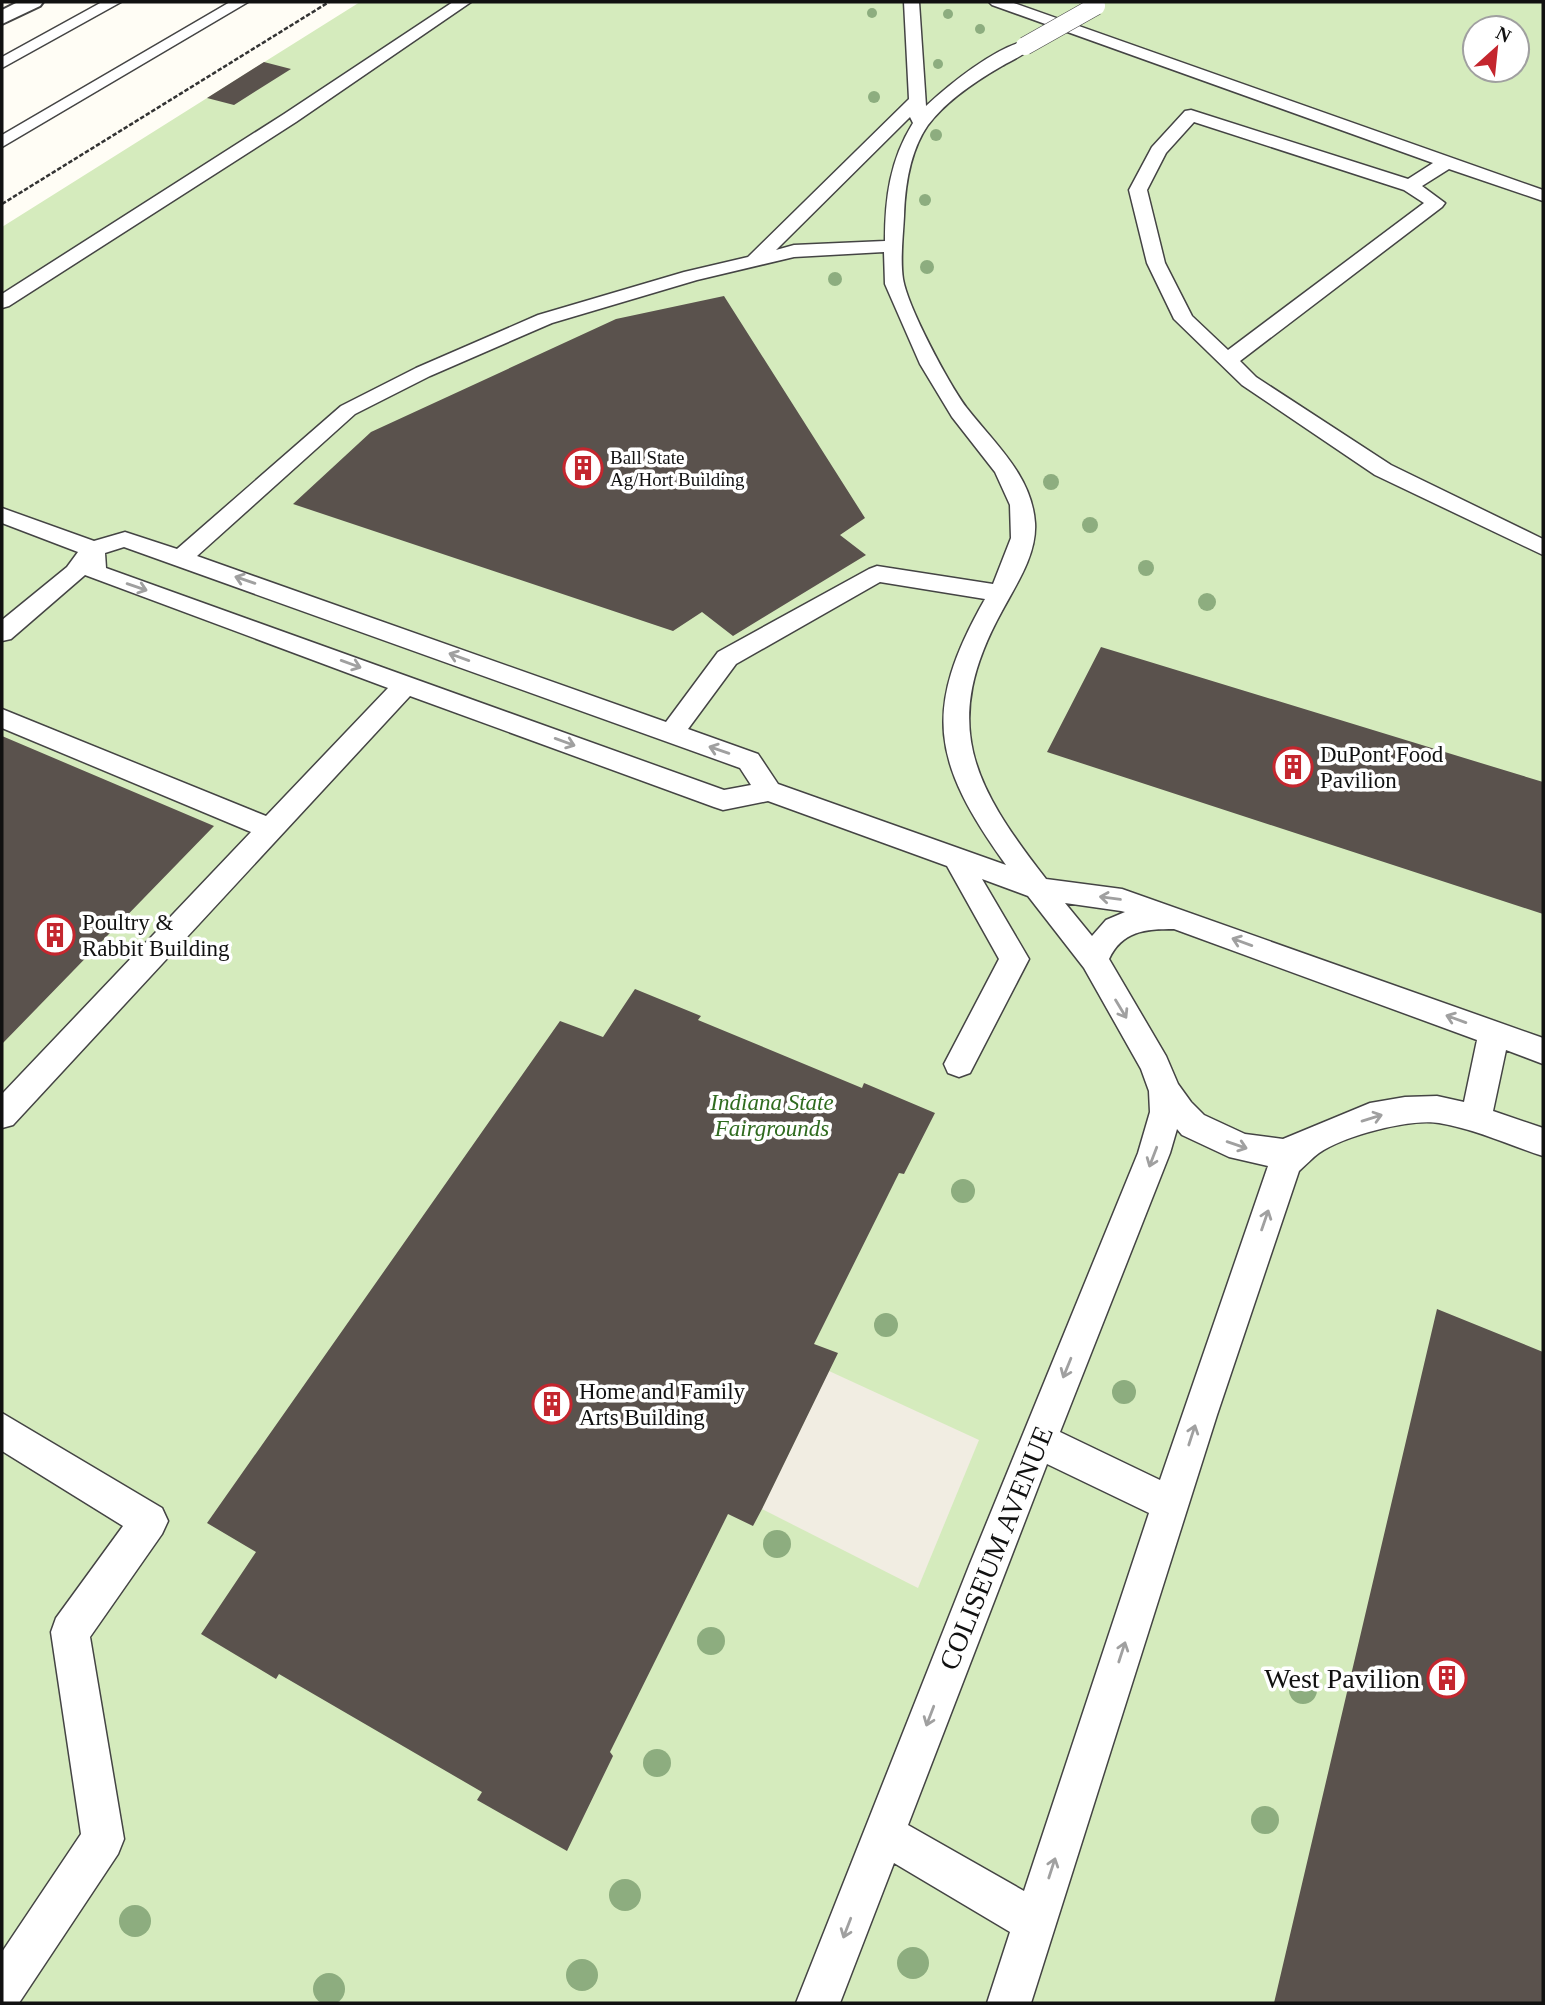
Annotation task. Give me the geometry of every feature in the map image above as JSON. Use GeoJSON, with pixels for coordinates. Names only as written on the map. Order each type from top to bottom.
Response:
{"type":"FeatureCollection","features":[{"type":"Feature","properties":{"kind":"street"},"geometry":{"type":"LineString","coordinates":[[2,18],[33,2]]}},
{"type":"Feature","properties":{"kind":"lane"},"geometry":{"type":"LineString","coordinates":[[2,63],[113,2]]}},
{"type":"Feature","properties":{"kind":"lane"},"geometry":{"type":"LineString","coordinates":[[2,142],[240,2]]}},
{"type":"Feature","properties":{"kind":"lane"},"geometry":{"type":"LineString","coordinates":[[2,302],[279,126],[463,2]]}},
{"type":"Feature","properties":{"kind":"lane"},"geometry":{"type":"LineString","coordinates":[[911,2],[920,128]]}},
{"type":"Feature","properties":{"kind":"lane"},"geometry":{"type":"LineString","coordinates":[[997,2],[1543,196]]}},
{"type":"Feature","properties":{"kind":"lane"},"geometry":{"type":"LineString","coordinates":[[1099,4],[991,64],[931,110],[906,149],[894,197],[894,281],[917,335],[949,397],[1007,471],[1016,490],[1024,524],[1019,547],[972,644],[957,691],[955,728],[974,790],[997,829],[1040,890],[1094,960],[1155,1065],[1165,1091],[1193,1125],[1240,1147],[1284,1153],[1370,1117],[1405,1110],[1437,1109],[1476,1118],[1543,1142]]}},
{"type":"Feature","properties":{"kind":"lane"},"geometry":{"type":"LineString","coordinates":[[754,261],[918,100]]}},
{"type":"Feature","properties":{"kind":"lane"},"geometry":{"type":"LineString","coordinates":[[1228,360],[1436,203],[1410,186],[1191,115],[1158,151],[1138,190],[1156,263],[1184,319],[1249,381],[1384,470],[1543,548]]}},
{"type":"Feature","properties":{"kind":"lane"},"geometry":{"type":"LineString","coordinates":[[1410,186],[1447,162]]}},
{"type":"Feature","properties":{"kind":"lane"},"geometry":{"type":"LineString","coordinates":[[181,558],[348,410],[423,372],[545,319],[754,261],[794,251],[894,246]]}},
{"type":"Feature","properties":{"kind":"lane"},"geometry":{"type":"LineString","coordinates":[[2,515],[93,549]]}},
{"type":"Feature","properties":{"kind":"lane"},"geometry":{"type":"LineString","coordinates":[[2,633],[75,572],[93,549],[125,539],[749,761],[769,791]]}},
{"type":"Feature","properties":{"kind":"lane"},"geometry":{"type":"LineString","coordinates":[[93,549],[95,572],[723,800],[769,791],[1040,890],[1122,900],[1543,1051]]}},
{"type":"Feature","properties":{"kind":"lane"},"geometry":{"type":"LineString","coordinates":[[179,601],[216,570]]}},
{"type":"Feature","properties":{"kind":"lane"},"geometry":{"type":"LineString","coordinates":[[671,733],[727,658],[877,574],[998,593]]}},
{"type":"Feature","properties":{"kind":"lane"},"geometry":{"type":"LineString","coordinates":[[293,643],[341,615]]}},
{"type":"Feature","properties":{"kind":"lane"},"geometry":{"type":"LineString","coordinates":[[462,705],[495,670]]}},
{"type":"Feature","properties":{"kind":"lane"},"geometry":{"type":"LineString","coordinates":[[2,1115],[406,684]]}},
{"type":"Feature","properties":{"kind":"lane"},"geometry":{"type":"LineString","coordinates":[[2,718],[272,830]]}},
{"type":"Feature","properties":{"kind":"lane"},"geometry":{"type":"LineString","coordinates":[[616,761],[640,722]]}},
{"type":"Feature","properties":{"kind":"lane"},"geometry":{"type":"LineString","coordinates":[[957,860],[1014,959],[959,1064]]}},
{"type":"Feature","properties":{"kind":"lane"},"geometry":{"type":"LineString","coordinates":[[1094,960],[1100,945],[1109,934],[1127,921],[1143,917],[1175,918]]}},
{"type":"Feature","properties":{"kind":"lane"},"geometry":{"type":"LineString","coordinates":[[1476,1118],[1494,1033]]}},
{"type":"Feature","properties":{"kind":"lane","name":"COLISEUM AVENUE"},"geometry":{"type":"LineString","coordinates":[[818,2003],[1038,1440],[1154,1153],[1164,1126],[1165,1091]]}},
{"type":"Feature","properties":{"kind":"lane"},"geometry":{"type":"LineString","coordinates":[[1009,2003],[1170,1504],[1273,1196],[1286,1162],[1308,1143]]}},
{"type":"Feature","properties":{"kind":"lane"},"geometry":{"type":"LineString","coordinates":[[2,1431],[149,1521],[70,1632],[103,1839],[2,1990]]}},
{"type":"Feature","properties":{"kind":"lane"},"geometry":{"type":"LineString","coordinates":[[1038,1440],[1170,1504]]}},
{"type":"Feature","properties":{"kind":"lane"},"geometry":{"type":"LineString","coordinates":[[884,1834],[1035,1922]]}},
{"type":"Feature","properties":{"kind":"path"},"geometry":{"type":"LineString","coordinates":[[2,204],[328,2]]}},
{"type":"Feature","properties":{"kind":"green space","name":"Indiana State Fairgrounds"},"geometry":{"type":"Polygon","coordinates":[[[360,2],[1543,2],[1543,2003],[2,2003],[2,227],[360,2]]]}},
{"type":"Feature","properties":{"kind":"shaded area"},"geometry":{"type":"Polygon","coordinates":[[[829,1371],[979,1440],[918,1588],[762,1509],[829,1371]]]}},
{"type":"Feature","properties":{"kind":"building"},"geometry":{"type":"Polygon","coordinates":[[[264,62],[291,69],[234,105],[207,98],[264,62]]]}},
{"type":"Feature","properties":{"kind":"building","name":"Ball State Ag/Hort Building"},"geometry":{"type":"Polygon","coordinates":[[[724,296],[865,518],[840,535],[866,555],[733,636],[702,612],[673,631],[293,504],[371,432],[616,319],[724,296]]]}},
{"type":"Feature","properties":{"kind":"building","name":"DuPont Food Pavilion"},"geometry":{"type":"Polygon","coordinates":[[[1101,647],[1543,782],[1543,914],[1047,752],[1101,647]]]}},
{"type":"Feature","properties":{"kind":"building","name":"Poultry & Rabbit Building"},"geometry":{"type":"Polygon","coordinates":[[[2,736],[214,826],[2,1044],[2,736]]]}},
{"type":"Feature","properties":{"kind":"building","name":"Home and Family Arts Building"},"geometry":{"type":"Polygon","coordinates":[[[635,989],[701,1016],[698,1020],[862,1088],[864,1083],[935,1113],[904,1174],[899,1173],[814,1344],[838,1353],[762,1509],[753,1526],[728,1514],[610,1752],[613,1756],[567,1851],[477,1800],[482,1792],[279,1674],[276,1679],[201,1634],[256,1552],[207,1523],[560,1021],[603,1037],[635,989]]]}},
{"type":"Feature","properties":{"kind":"building","name":"West Pavilion"},"geometry":{"type":"Polygon","coordinates":[[[1437,1309],[1543,1352],[1543,2003],[1274,2003],[1437,1309]]]}},
{"type":"Feature","properties":{"kind":"place","name":"Ball State Ag/Hort Building"},"geometry":{"type":"Point","coordinates":[583,468]}},
{"type":"Feature","properties":{"kind":"place","name":"DuPont Food Pavilion"},"geometry":{"type":"Point","coordinates":[1293,767]}},
{"type":"Feature","properties":{"kind":"place","name":"Poultry & Rabbit Building"},"geometry":{"type":"Point","coordinates":[55,935]}},
{"type":"Feature","properties":{"kind":"place","name":"Home and Family Arts Building"},"geometry":{"type":"Point","coordinates":[552,1404]}},
{"type":"Feature","properties":{"kind":"place","name":"West Pavilion"},"geometry":{"type":"Point","coordinates":[1447,1678]}}]}
